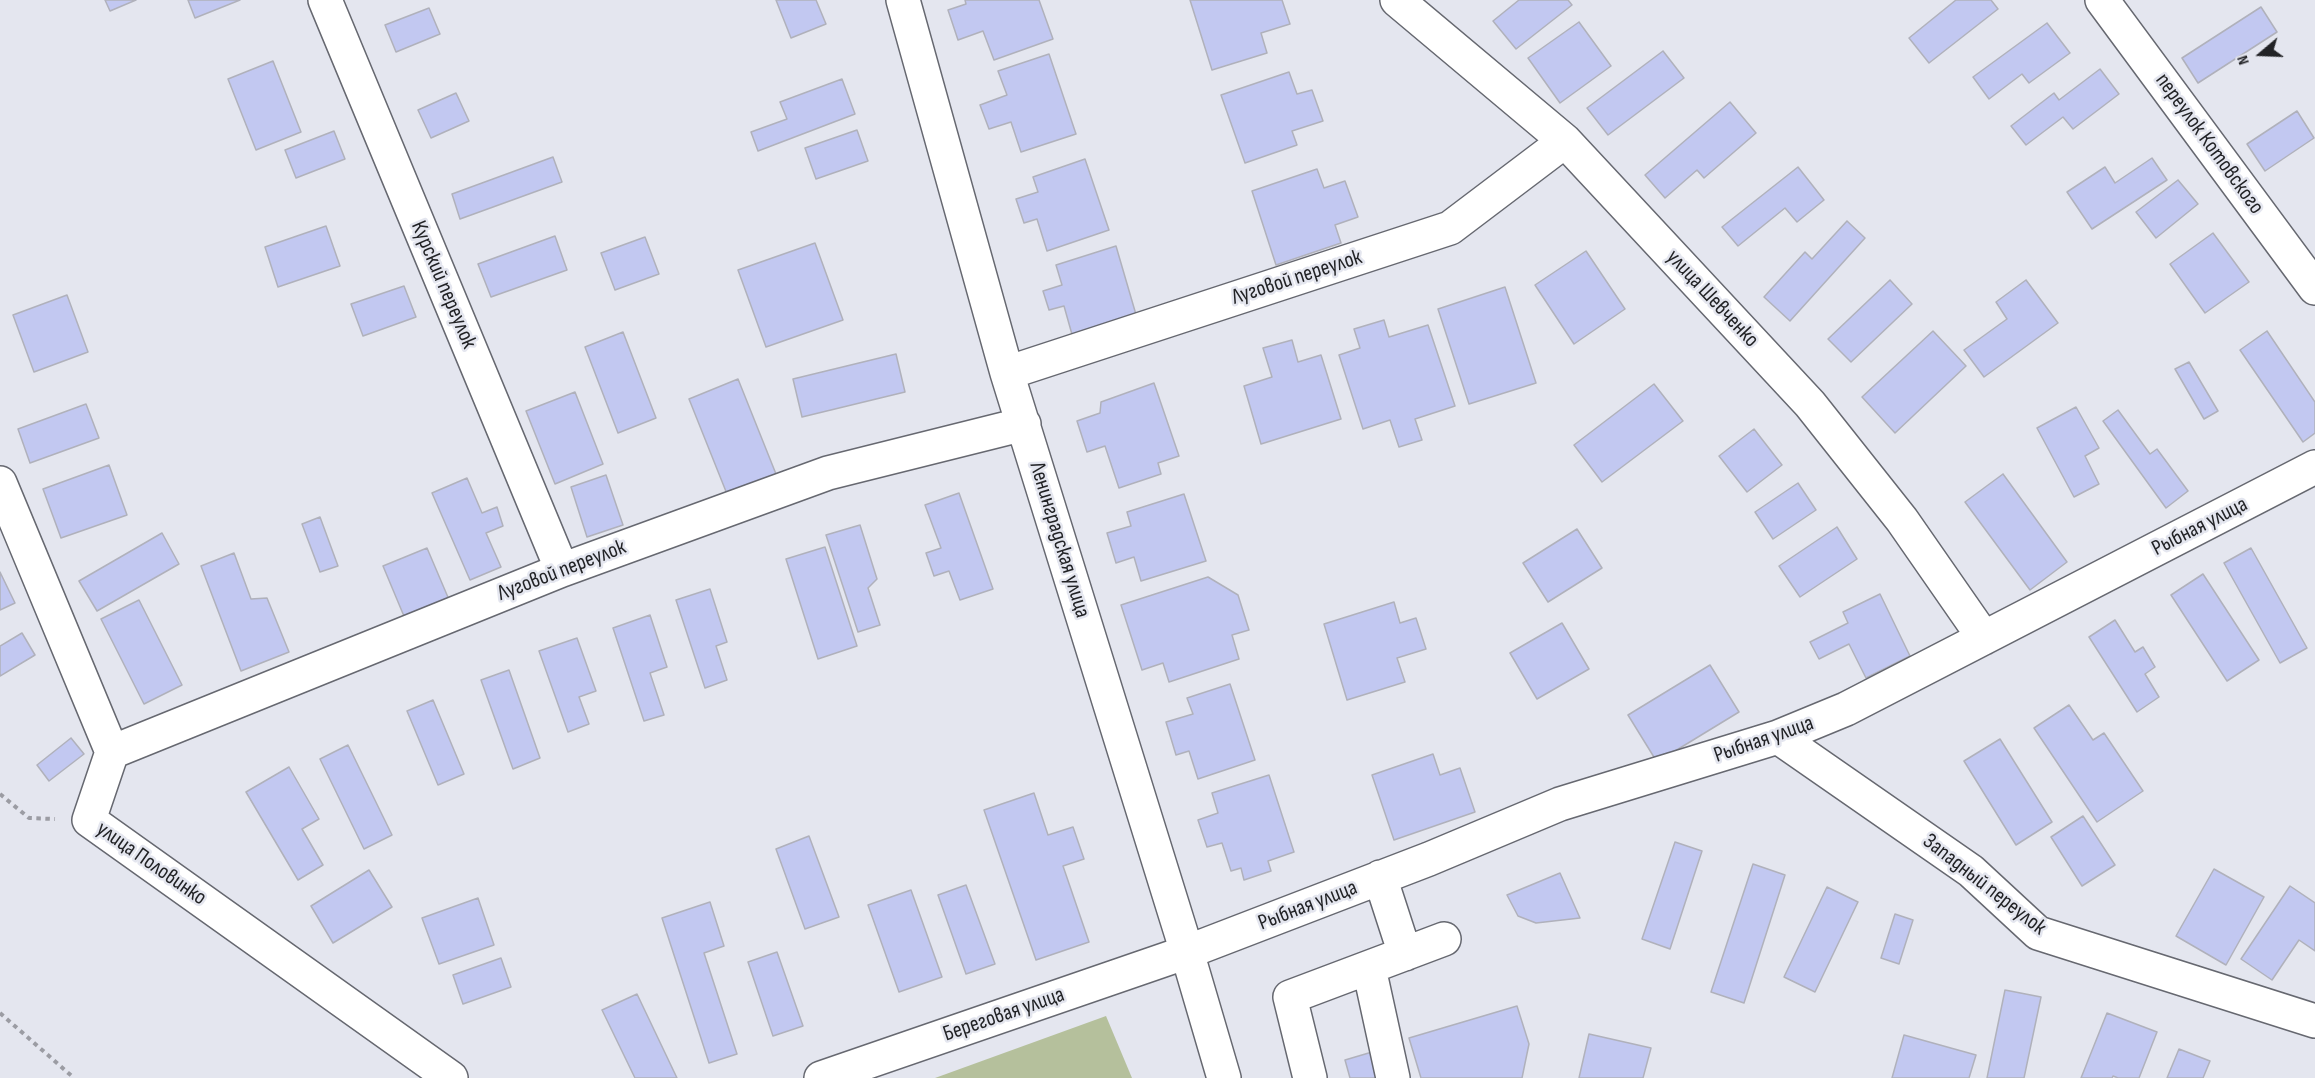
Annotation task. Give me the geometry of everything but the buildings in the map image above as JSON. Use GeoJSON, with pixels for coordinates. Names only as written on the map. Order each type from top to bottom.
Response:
{"type":"FeatureCollection","features":[{"type":"Feature","properties":{"kind":"street","name":"Курский переулок"},"geometry":{"type":"LineString","coordinates":[[325,0],[562,570]]}},
{"type":"Feature","properties":{"kind":"street","name":"Ленинградская улица"},"geometry":{"type":"LineString","coordinates":[[903,0],[1007,373],[1224,1078]]}},
{"type":"Feature","properties":{"kind":"street","name":"улица Шевченко"},"geometry":{"type":"LineString","coordinates":[[1397,0],[1565,141],[1810,404],[1902,520],[1984,638]]}},
{"type":"Feature","properties":{"kind":"street","name":"переулок Котовского"},"geometry":{"type":"LineString","coordinates":[[2102,0],[2315,288]]}},
{"type":"Feature","properties":{"kind":"street","name":"Луговой переулок"},"geometry":{"type":"LineString","coordinates":[[1007,373],[1450,228],[1565,141]]}},
{"type":"Feature","properties":{"kind":"street","name":"Луговой переулок"},"geometry":{"type":"LineString","coordinates":[[112,752],[562,570],[828,473],[1024,424]]}},
{"type":"Feature","properties":{"kind":"street","name":"Рыбная улица"},"geometry":{"type":"LineString","coordinates":[[1187,952],[1380,878],[1560,804],[1778,737],[1846,709],[2315,467]]}},
{"type":"Feature","properties":{"kind":"street"},"geometry":{"type":"LineString","coordinates":[[0,483],[112,752]]}},
{"type":"Feature","properties":{"kind":"street","name":"Западный переулок"},"geometry":{"type":"LineString","coordinates":[[1778,737],[1971,871],[2038,933],[2315,1021]]}},
{"type":"Feature","properties":{"kind":"street","name":"улица Половинко"},"geometry":{"type":"LineString","coordinates":[[112,752],[89,820],[451,1078]]}},
{"type":"Feature","properties":{"kind":"street"},"geometry":{"type":"LineString","coordinates":[[1380,878],[1405,954]]}},
{"type":"Feature","properties":{"kind":"street"},"geometry":{"type":"LineString","coordinates":[[1310,1078],[1290,997],[1444,939]]}},
{"type":"Feature","properties":{"kind":"street","name":"Береговая улица"},"geometry":{"type":"LineString","coordinates":[[821,1078],[1187,952]]}},
{"type":"Feature","properties":{"kind":"street"},"geometry":{"type":"LineString","coordinates":[[1369,968],[1392,1078]]}},
{"type":"Feature","properties":{"kind":"path"},"geometry":{"type":"LineString","coordinates":[[0,794],[29,818],[89,820]]}},
{"type":"Feature","properties":{"kind":"path"},"geometry":{"type":"LineString","coordinates":[[0,1013],[74,1078]]}},
{"type":"Feature","properties":{"kind":"green space"},"geometry":{"type":"Polygon","coordinates":[[[1106,1016],[1132,1078],[935,1078],[1106,1016]]]}}]}
